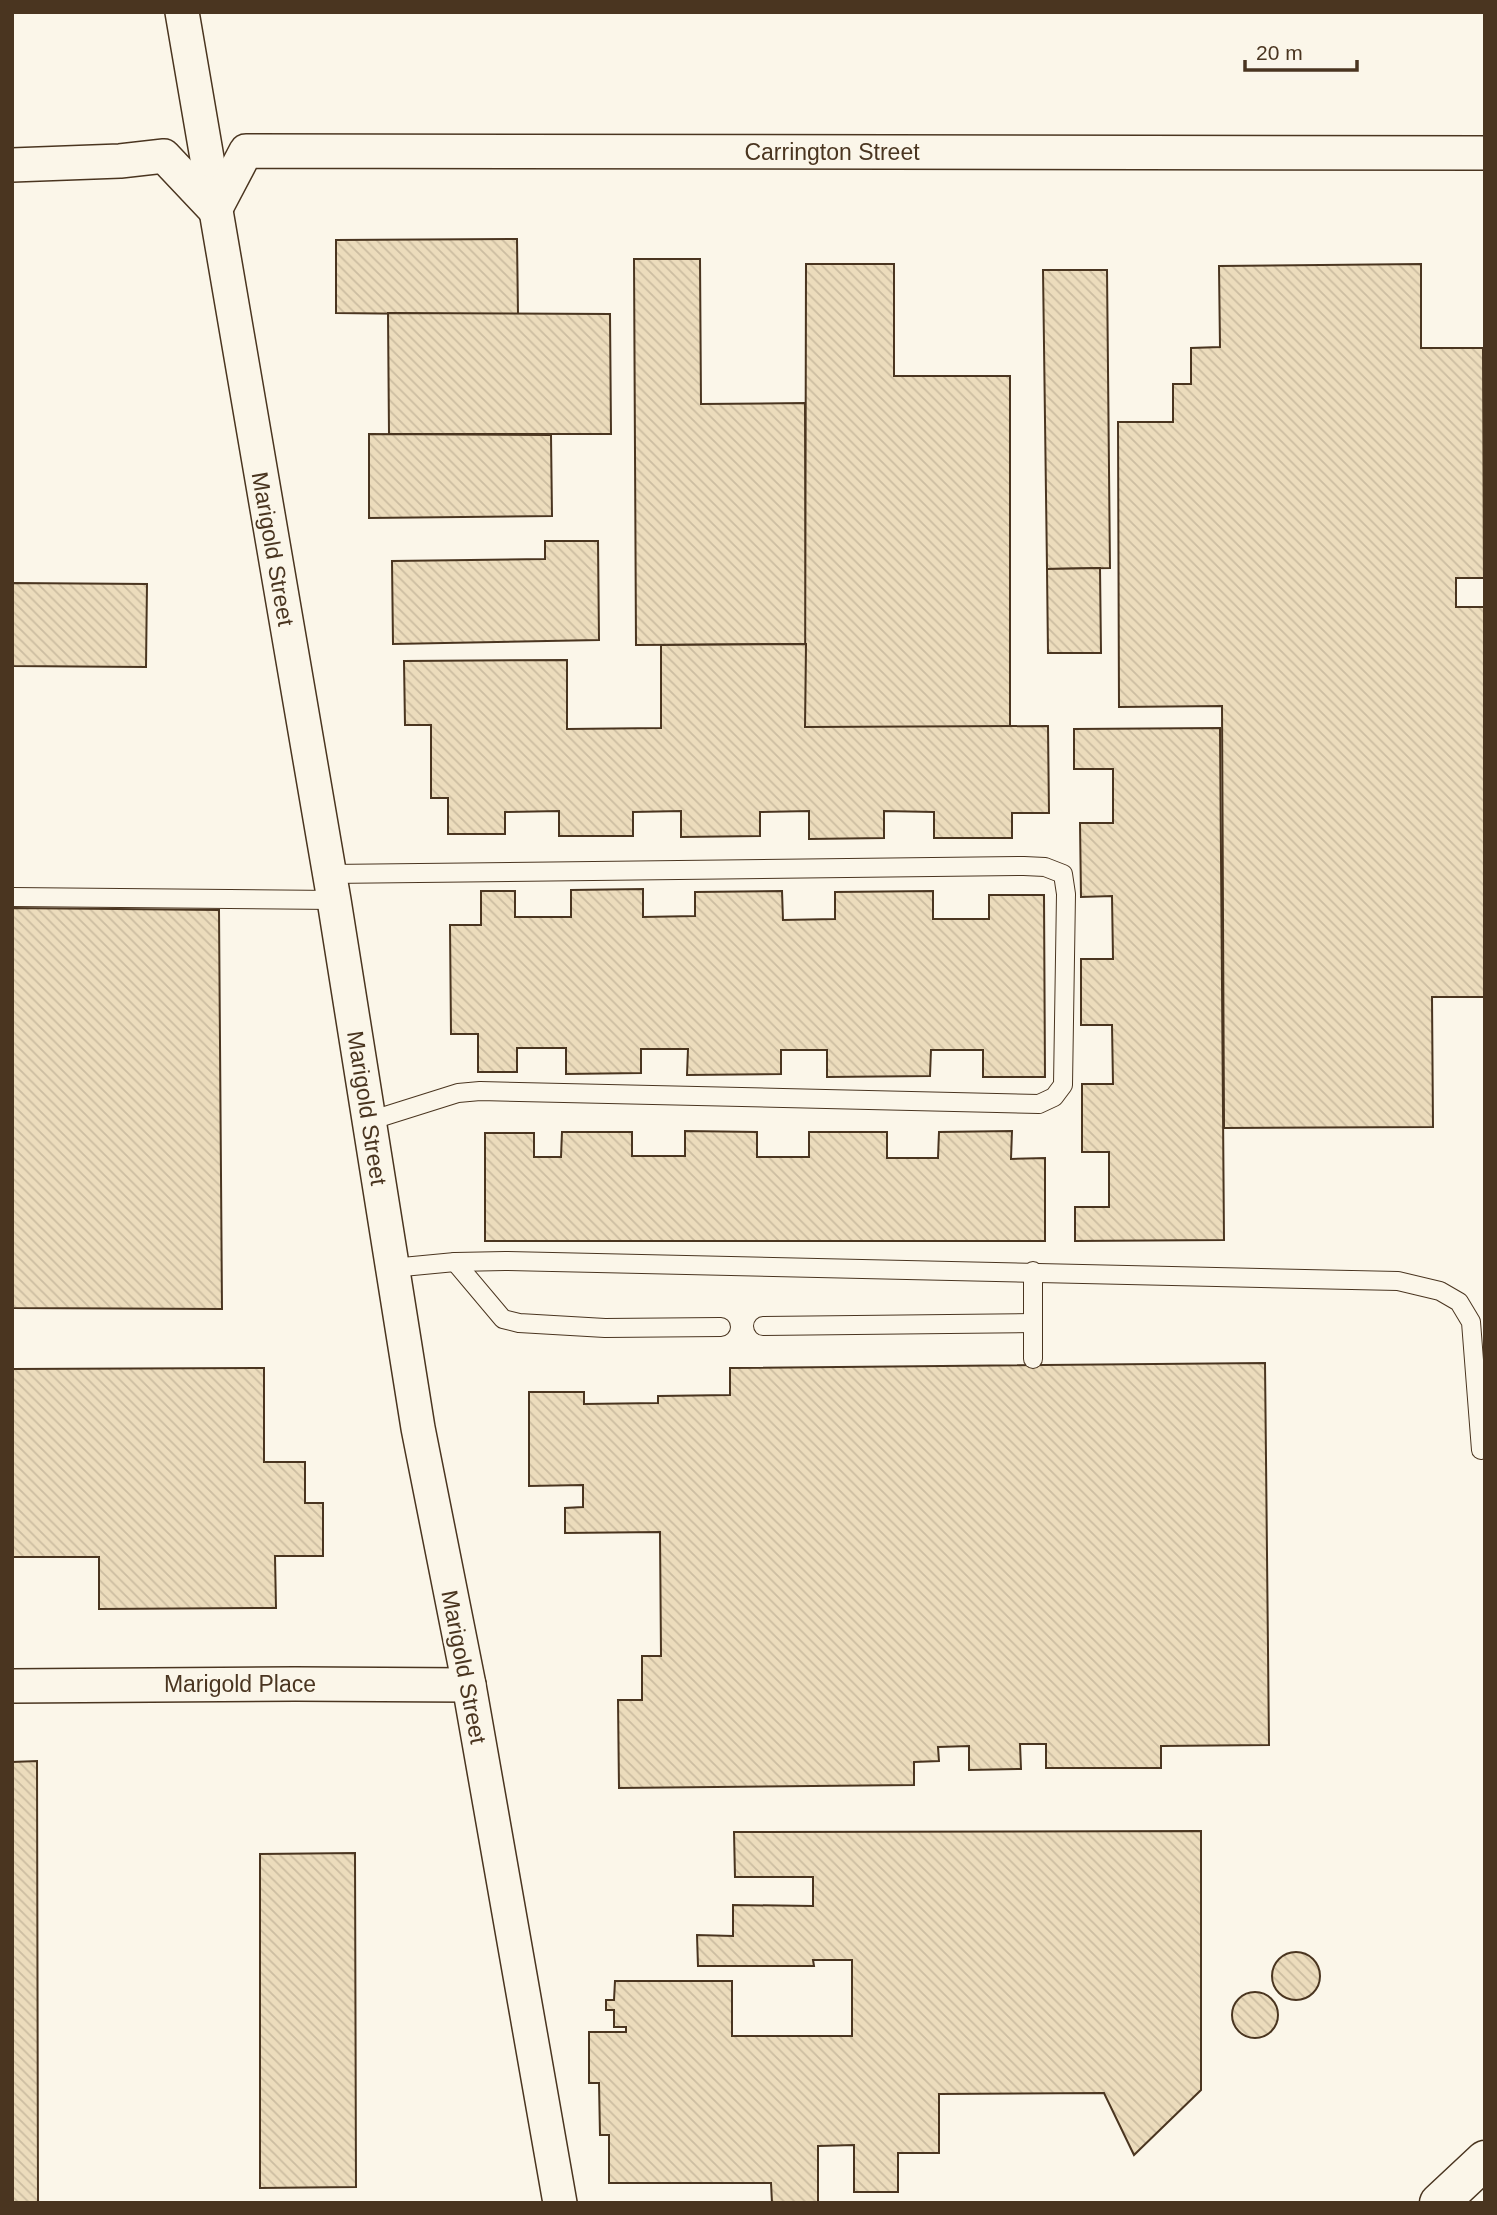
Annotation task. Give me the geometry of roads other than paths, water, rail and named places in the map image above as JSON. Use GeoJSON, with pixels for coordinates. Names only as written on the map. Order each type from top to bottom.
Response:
{"type":"FeatureCollection","features":[{"type":"Feature","properties":{"kind":"highway"},"geometry":{"type":"LineString","coordinates":[[1439,2203],[1485,2160]]}},
{"type":"Feature","properties":{"kind":"street","name":"Marigold Street"},"geometry":{"type":"LineString","coordinates":[[182,12],[332,887],[418,1428],[469,1685],[560,2203]]}},
{"type":"Feature","properties":{"kind":"street","name":"Carrington Street"},"geometry":{"type":"LineString","coordinates":[[215,210],[246,151],[1485,153]]}},
{"type":"Feature","properties":{"kind":"street"},"geometry":{"type":"LineString","coordinates":[[12,165],[120,161],[164,156],[215,210]]}},
{"type":"Feature","properties":{"kind":"street","name":"Marigold Place"},"geometry":{"type":"LineString","coordinates":[[12,1686],[469,1685]]}},
{"type":"Feature","properties":{"kind":"lane"},"geometry":{"type":"LineString","coordinates":[[12,897],[1024,866],[1045,867],[1063,874],[1066,894],[1063,1086],[1054,1097],[1039,1104],[481,1091],[458,1093],[369,1121]]}},
{"type":"Feature","properties":{"kind":"lane"},"geometry":{"type":"LineString","coordinates":[[392,1268],[455,1262],[1033,1271],[1398,1281],[1440,1291],[1459,1302],[1471,1322],[1481,1450]]}},
{"type":"Feature","properties":{"kind":"lane"},"geometry":{"type":"LineString","coordinates":[[455,1262],[503,1319],[519,1323],[605,1328],[721,1327]]}},
{"type":"Feature","properties":{"kind":"lane"},"geometry":{"type":"LineString","coordinates":[[1032,1359],[1033,1271]]}},
{"type":"Feature","properties":{"kind":"lane"},"geometry":{"type":"LineString","coordinates":[[763,1326],[1032,1323]]}}]}
